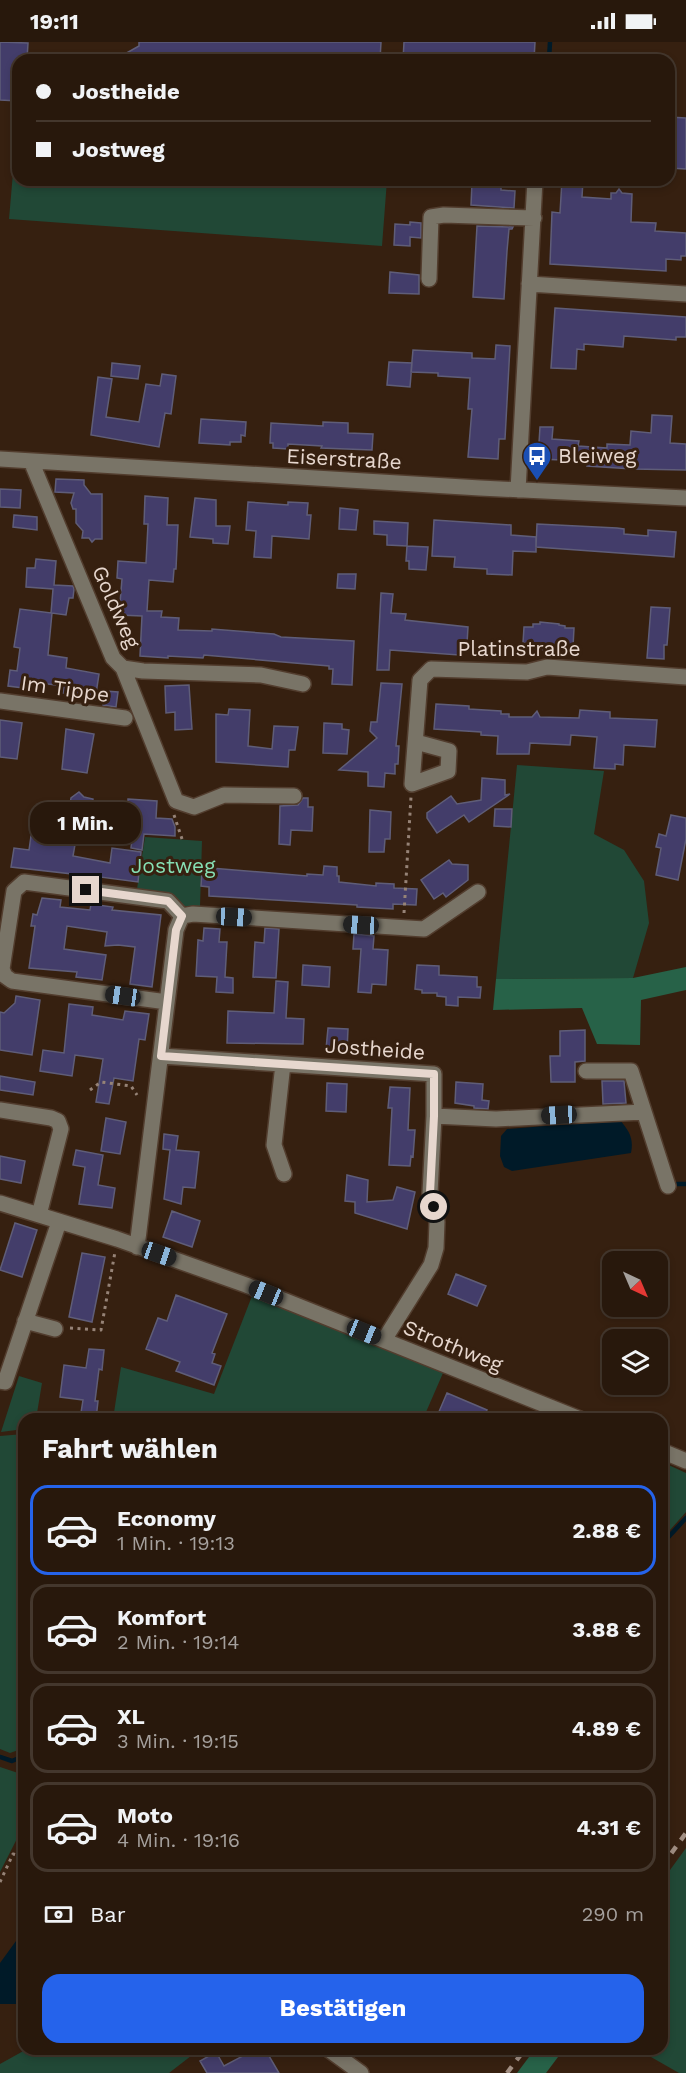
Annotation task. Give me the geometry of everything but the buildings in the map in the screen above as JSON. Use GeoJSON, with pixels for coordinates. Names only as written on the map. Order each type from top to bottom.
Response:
{"type":"FeatureCollection","features":[{"type":"Feature","properties":{"kind":"street"},"geometry":{"type":"LineString","coordinates":[[518,490],[535,186]]}},
{"type":"Feature","properties":{"kind":"street"},"geometry":{"type":"LineString","coordinates":[[429,279],[431,217],[444,215],[534,218]]}},
{"type":"Feature","properties":{"kind":"street"},"geometry":{"type":"LineString","coordinates":[[529,284],[686,294]]}},
{"type":"Feature","properties":{"kind":"street","name":"Eiserstraße"},"geometry":{"type":"LineString","coordinates":[[0,459],[686,498]]}},
{"type":"Feature","properties":{"kind":"street","name":"Goldweg"},"geometry":{"type":"LineString","coordinates":[[31,461],[113,658],[123,668],[143,671],[261,675],[303,684]]}},
{"type":"Feature","properties":{"kind":"street","name":"Platinstraße"},"geometry":{"type":"LineString","coordinates":[[412,784],[420,680],[431,669],[527,672],[547,667],[686,672]]}},
{"type":"Feature","properties":{"kind":"street"},"geometry":{"type":"LineString","coordinates":[[123,668],[176,801],[194,807],[224,795],[294,796]]}},
{"type":"Feature","properties":{"kind":"street","name":"Im Tippe"},"geometry":{"type":"LineString","coordinates":[[0,701],[125,718]]}},
{"type":"Feature","properties":{"kind":"street"},"geometry":{"type":"LineString","coordinates":[[412,784],[448,771],[449,751],[416,742]]}},
{"type":"Feature","properties":{"kind":"street"},"geometry":{"type":"LineString","coordinates":[[167,1002],[12,981],[5,976],[2,969],[14,891],[24,882],[168,901],[182,916]]}},
{"type":"Feature","properties":{"kind":"street"},"geometry":{"type":"LineString","coordinates":[[182,916],[193,914],[424,929],[478,892]]}},
{"type":"Feature","properties":{"kind":"street"},"geometry":{"type":"LineString","coordinates":[[137,1246],[176,930],[182,916]]}},
{"type":"Feature","properties":{"kind":"street","name":"Jostheide"},"geometry":{"type":"LineString","coordinates":[[161,1056],[434,1074],[430,1193],[437,1222],[436,1248],[431,1265],[384,1340]]}},
{"type":"Feature","properties":{"kind":"street"},"geometry":{"type":"LineString","coordinates":[[284,1064],[274,1145],[284,1174]]}},
{"type":"Feature","properties":{"kind":"street"},"geometry":{"type":"LineString","coordinates":[[586,1071],[631,1071],[668,1186]]}},
{"type":"Feature","properties":{"kind":"street"},"geometry":{"type":"LineString","coordinates":[[0,1110],[51,1118],[58,1121],[61,1129],[39,1215]]}},
{"type":"Feature","properties":{"kind":"street"},"geometry":{"type":"LineString","coordinates":[[434,1116],[496,1119],[644,1112]]}},
{"type":"Feature","properties":{"kind":"street","name":"Strothweg"},"geometry":{"type":"LineString","coordinates":[[0,1203],[117,1239],[246,1285],[565,1413]]}},
{"type":"Feature","properties":{"kind":"street"},"geometry":{"type":"LineString","coordinates":[[0,1381],[5,1382],[59,1222]]}},
{"type":"Feature","properties":{"kind":"street"},"geometry":{"type":"LineString","coordinates":[[25,1321],[55,1329]]}},
{"type":"Feature","properties":{"kind":"street"},"geometry":{"type":"LineString","coordinates":[[668,1454],[686,1461]]}},
{"type":"Feature","properties":{"kind":"street"},"geometry":{"type":"LineString","coordinates":[[336,2055],[361,2073]]}},
{"type":"Feature","properties":{"kind":"path"},"geometry":{"type":"LineString","coordinates":[[403,927],[412,784]]}},
{"type":"Feature","properties":{"kind":"path"},"geometry":{"type":"LineString","coordinates":[[90,1090],[101,1082],[131,1086],[137,1095]]}},
{"type":"Feature","properties":{"kind":"path"},"geometry":{"type":"LineString","coordinates":[[55,1329],[101,1330],[117,1239]]}},
{"type":"Feature","properties":{"kind":"path"},"geometry":{"type":"LineString","coordinates":[[0,1882],[13,1854],[18,1855]]}},
{"type":"Feature","properties":{"kind":"green space"},"geometry":{"type":"Polygon","coordinates":[[[12,184],[387,186],[382,246],[9,219],[12,184]]]}},
{"type":"Feature","properties":{"kind":"green space"},"geometry":{"type":"Polygon","coordinates":[[[517,765],[604,771],[594,834],[624,850],[644,881],[649,923],[633,978],[496,979],[517,765]]]}},
{"type":"Feature","properties":{"kind":"green space","name":"Jostweg"},"geometry":{"type":"Polygon","coordinates":[[[145,837],[202,841],[200,907],[184,906],[172,894],[137,889],[145,837]]]}},
{"type":"Feature","properties":{"kind":"green space"},"geometry":{"type":"Polygon","coordinates":[[[686,967],[686,990],[641,1000],[640,1045],[597,1044],[582,1008],[493,1010],[496,979],[633,978],[686,967]]]}},
{"type":"Feature","properties":{"kind":"green space"},"geometry":{"type":"Polygon","coordinates":[[[252,1296],[443,1373],[426,1413],[114,1413],[121,1367],[214,1394],[252,1296]]]}},
{"type":"Feature","properties":{"kind":"green space"},"geometry":{"type":"Polygon","coordinates":[[[19,1376],[42,1383],[37,1413],[18,1413],[18,1430],[1,1432],[19,1376]]]}},
{"type":"Feature","properties":{"kind":"green space"},"geometry":{"type":"Polygon","coordinates":[[[18,1434],[18,1750],[10,1753],[0,1749],[0,1436],[18,1434]]]}},
{"type":"Feature","properties":{"kind":"green space"},"geometry":{"type":"Polygon","coordinates":[[[668,1465],[686,1473],[686,1512],[668,1532],[668,1465]]]}},
{"type":"Feature","properties":{"kind":"green space"},"geometry":{"type":"Polygon","coordinates":[[[0,1767],[18,1773],[18,1837],[0,1872],[0,1767]]]}},
{"type":"Feature","properties":{"kind":"green space"},"geometry":{"type":"Polygon","coordinates":[[[686,1848],[686,2073],[679,2073],[648,2055],[668,2055],[668,1873],[686,1848]]]}},
{"type":"Feature","properties":{"kind":"green space"},"geometry":{"type":"Polygon","coordinates":[[[18,2054],[192,2055],[169,2073],[0,2073],[0,2064],[18,2054]]]}},
{"type":"Feature","properties":{"kind":"green space"},"geometry":{"type":"Polygon","coordinates":[[[530,2055],[560,2055],[546,2073],[517,2073],[530,2055]]]}},
{"type":"Feature","properties":{"kind":"water"},"geometry":{"type":"Polygon","coordinates":[[[620,1120],[630,1135],[631,1153],[512,1171],[504,1167],[500,1156],[501,1136],[507,1129],[620,1120]]]}},
{"type":"Feature","properties":{"kind":"water"},"geometry":{"type":"Polygon","coordinates":[[[18,1938],[18,2003],[16,2004],[0,2004],[0,1963],[18,1938]]]}},
{"type":"Feature","properties":{"kind":"waterway"},"geometry":{"type":"LineString","coordinates":[[549,54],[550,42]]}},
{"type":"Feature","properties":{"kind":"waterway"},"geometry":{"type":"LineString","coordinates":[[677,1184],[686,1184]]}},
{"type":"Feature","properties":{"kind":"waterway"},"geometry":{"type":"LineString","coordinates":[[668,1538],[686,1518]]}},
{"type":"Feature","properties":{"kind":"waterway"},"geometry":{"type":"LineString","coordinates":[[0,1757],[12,1761],[18,1758]]}},
{"type":"Feature","properties":{"kind":"railway"},"geometry":{"type":"LineString","coordinates":[[668,1858],[686,1833]]}},
{"type":"Feature","properties":{"kind":"railway"},"geometry":{"type":"LineString","coordinates":[[507,2073],[520,2055]]}},
{"type":"Feature","properties":{"kind":"place","name":"Bleiweg"},"geometry":{"type":"Point","coordinates":[537,482]}},
{"type":"Feature","properties":{"kind":"route"},"geometry":{"type":"LineString","coordinates":[[86,890],[168,901],[182,916],[176,930],[161,1056],[434,1074],[430,1193],[434,1207]]}}]}
